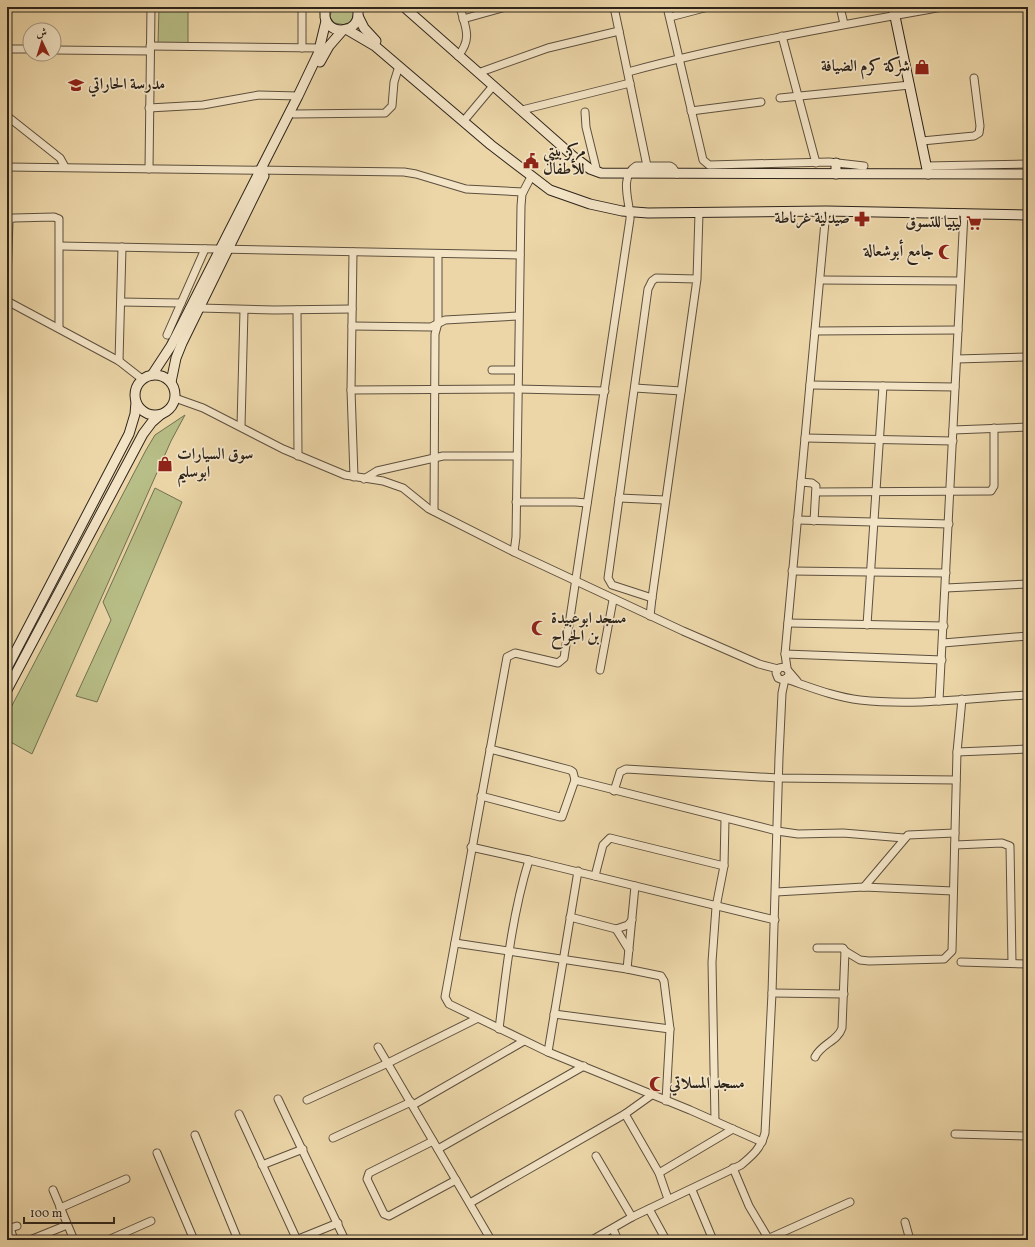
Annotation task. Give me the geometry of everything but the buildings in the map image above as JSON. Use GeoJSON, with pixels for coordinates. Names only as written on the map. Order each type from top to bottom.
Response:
{"type":"FeatureCollection","features":[{"type":"Feature","properties":{"kind":"street"},"geometry":{"type":"LineString","coordinates":[[149,168],[151,7]]}},
{"type":"Feature","properties":{"kind":"street"},"geometry":{"type":"LineString","coordinates":[[300,7],[302,11],[302,48]]}},
{"type":"Feature","properties":{"kind":"street"},"geometry":{"type":"LineString","coordinates":[[404,7],[492,86],[522,110],[578,160],[597,172],[630,174],[836,174],[1028,164]]}},
{"type":"Feature","properties":{"kind":"street"},"geometry":{"type":"LineString","coordinates":[[458,56],[466,47],[468,40],[460,7]]}},
{"type":"Feature","properties":{"kind":"street"},"geometry":{"type":"LineString","coordinates":[[463,19],[506,7]]}},
{"type":"Feature","properties":{"kind":"street"},"geometry":{"type":"LineString","coordinates":[[614,7],[647,166]]}},
{"type":"Feature","properties":{"kind":"street"},"geometry":{"type":"LineString","coordinates":[[667,7],[703,160],[707,165],[836,163],[864,166]]}},
{"type":"Feature","properties":{"kind":"street"},"geometry":{"type":"LineString","coordinates":[[670,17],[708,7]]}},
{"type":"Feature","properties":{"kind":"street"},"geometry":{"type":"LineString","coordinates":[[840,7],[844,24]]}},
{"type":"Feature","properties":{"kind":"street"},"geometry":{"type":"LineString","coordinates":[[628,72],[680,58],[844,24],[894,11],[942,7]]}},
{"type":"Feature","properties":{"kind":"street"},"geometry":{"type":"LineString","coordinates":[[894,11],[927,170]]}},
{"type":"Feature","properties":{"kind":"street"},"geometry":{"type":"LineString","coordinates":[[324,12],[335,29],[344,30],[363,38],[399,66],[491,146],[550,190],[582,202],[630,212],[699,213],[826,211],[1028,215],[1028,294]]}},
{"type":"Feature","properties":{"kind":"street"},"geometry":{"type":"LineString","coordinates":[[264,170],[320,48],[324,12]]}},
{"type":"Feature","properties":{"kind":"street"},"geometry":{"type":"LineString","coordinates":[[152,375],[171,346],[224,250],[325,52],[344,30],[355,23],[357,12]]}},
{"type":"Feature","properties":{"kind":"street"},"geometry":{"type":"LineString","coordinates":[[357,12],[364,28],[372,38],[559,193]]}},
{"type":"Feature","properties":{"kind":"street"},"geometry":{"type":"LineString","coordinates":[[478,73],[548,48],[619,31]]}},
{"type":"Feature","properties":{"kind":"street"},"geometry":{"type":"LineString","coordinates":[[782,36],[816,163]]}},
{"type":"Feature","properties":{"kind":"street"},"geometry":{"type":"LineString","coordinates":[[62,50],[320,48]]}},
{"type":"Feature","properties":{"kind":"street"},"geometry":{"type":"LineString","coordinates":[[7,49],[22,49]]}},
{"type":"Feature","properties":{"kind":"street"},"geometry":{"type":"LineString","coordinates":[[294,114],[386,113],[392,106],[394,82],[399,66]]}},
{"type":"Feature","properties":{"kind":"street"},"geometry":{"type":"LineString","coordinates":[[922,141],[974,136],[979,133],[980,126],[974,78]]}},
{"type":"Feature","properties":{"kind":"street"},"geometry":{"type":"LineString","coordinates":[[522,110],[630,83]]}},
{"type":"Feature","properties":{"kind":"street"},"geometry":{"type":"LineString","coordinates":[[780,98],[910,85]]}},
{"type":"Feature","properties":{"kind":"street"},"geometry":{"type":"LineString","coordinates":[[467,117],[492,86]]}},
{"type":"Feature","properties":{"kind":"street"},"geometry":{"type":"LineString","coordinates":[[149,108],[203,105],[259,96],[298,96]]}},
{"type":"Feature","properties":{"kind":"street"},"geometry":{"type":"LineString","coordinates":[[692,110],[761,102]]}},
{"type":"Feature","properties":{"kind":"street"},"geometry":{"type":"LineString","coordinates":[[585,112],[586,127],[597,172]]}},
{"type":"Feature","properties":{"kind":"street"},"geometry":{"type":"LineString","coordinates":[[7,116],[60,158],[65,167]]}},
{"type":"Feature","properties":{"kind":"street"},"geometry":{"type":"LineString","coordinates":[[836,163],[836,174]]}},
{"type":"Feature","properties":{"kind":"street"},"geometry":{"type":"LineString","coordinates":[[677,174],[670,166],[634,167],[630,174],[626,192],[630,212],[605,391],[574,582],[563,661],[556,663],[515,653],[507,657],[480,796],[445,994],[446,1001],[476,1019],[548,1052],[715,1120],[733,1130],[762,1142]]}},
{"type":"Feature","properties":{"kind":"street"},"geometry":{"type":"LineString","coordinates":[[7,167],[404,172],[416,174],[466,189],[523,192]]}},
{"type":"Feature","properties":{"kind":"street"},"geometry":{"type":"LineString","coordinates":[[927,170],[1028,174]]}},
{"type":"Feature","properties":{"kind":"street"},"geometry":{"type":"LineString","coordinates":[[514,552],[521,206],[523,192],[531,177]]}},
{"type":"Feature","properties":{"kind":"street"},"geometry":{"type":"LineString","coordinates":[[592,1240],[613,1230],[632,1217],[668,1199],[692,1190],[733,1168],[756,1152],[765,1133],[776,892],[778,778],[783,674],[826,211]]}},
{"type":"Feature","properties":{"kind":"street"},"geometry":{"type":"LineString","coordinates":[[650,616],[697,279],[699,213]]}},
{"type":"Feature","properties":{"kind":"street"},"geometry":{"type":"LineString","coordinates":[[939,701],[946,588],[964,213]]}},
{"type":"Feature","properties":{"kind":"street"},"geometry":{"type":"LineString","coordinates":[[7,283],[8,224],[11,218],[56,218],[60,222],[59,328]]}},
{"type":"Feature","properties":{"kind":"street"},"geometry":{"type":"LineString","coordinates":[[60,246],[520,255]]}},
{"type":"Feature","properties":{"kind":"street"},"geometry":{"type":"LineString","coordinates":[[119,361],[122,247]]}},
{"type":"Feature","properties":{"kind":"street"},"geometry":{"type":"LineString","coordinates":[[167,335],[205,249]]}},
{"type":"Feature","properties":{"kind":"street"},"geometry":{"type":"LineString","coordinates":[[171,382],[178,352],[200,308],[224,250]]}},
{"type":"Feature","properties":{"kind":"street"},"geometry":{"type":"LineString","coordinates":[[353,252],[352,390],[354,477]]}},
{"type":"Feature","properties":{"kind":"street"},"geometry":{"type":"LineString","coordinates":[[434,511],[434,389],[435,334],[438,323],[438,254]]}},
{"type":"Feature","properties":{"kind":"street"},"geometry":{"type":"LineString","coordinates":[[652,598],[612,584],[609,581],[619,498],[650,284],[652,281],[660,278],[697,279]]}},
{"type":"Feature","properties":{"kind":"street"},"geometry":{"type":"LineString","coordinates":[[820,280],[960,281]]}},
{"type":"Feature","properties":{"kind":"street"},"geometry":{"type":"LineString","coordinates":[[7,300],[119,361],[142,379]]}},
{"type":"Feature","properties":{"kind":"street"},"geometry":{"type":"LineString","coordinates":[[121,302],[181,303]]}},
{"type":"Feature","properties":{"kind":"street"},"geometry":{"type":"LineString","coordinates":[[200,308],[244,310],[352,309]]}},
{"type":"Feature","properties":{"kind":"street"},"geometry":{"type":"LineString","coordinates":[[240,426],[244,310]]}},
{"type":"Feature","properties":{"kind":"street"},"geometry":{"type":"LineString","coordinates":[[297,310],[298,456]]}},
{"type":"Feature","properties":{"kind":"street"},"geometry":{"type":"LineString","coordinates":[[352,326],[431,327],[445,320],[518,316]]}},
{"type":"Feature","properties":{"kind":"street"},"geometry":{"type":"LineString","coordinates":[[815,331],[958,330]]}},
{"type":"Feature","properties":{"kind":"street"},"geometry":{"type":"LineString","coordinates":[[957,359],[1028,357]]}},
{"type":"Feature","properties":{"kind":"street"},"geometry":{"type":"LineString","coordinates":[[492,370],[517,370]]}},
{"type":"Feature","properties":{"kind":"street"},"geometry":{"type":"LineString","coordinates":[[7,668],[129,434],[136,402],[135,392],[142,379],[152,375],[160,375],[171,382],[175,389],[175,398],[170,408],[152,422],[143,434],[7,690]]}},
{"type":"Feature","properties":{"kind":"street"},"geometry":{"type":"LineString","coordinates":[[810,385],[955,387]]}},
{"type":"Feature","properties":{"kind":"street"},"geometry":{"type":"LineString","coordinates":[[867,625],[883,386]]}},
{"type":"Feature","properties":{"kind":"street"},"geometry":{"type":"LineString","coordinates":[[635,388],[681,392]]}},
{"type":"Feature","properties":{"kind":"street"},"geometry":{"type":"LineString","coordinates":[[352,390],[517,389],[605,391]]}},
{"type":"Feature","properties":{"kind":"street"},"geometry":{"type":"LineString","coordinates":[[175,398],[196,405],[298,456],[354,477],[383,481],[403,488],[434,511],[574,582],[783,674],[798,683],[836,696],[883,702],[939,701],[1028,695]]}},
{"type":"Feature","properties":{"kind":"street"},"geometry":{"type":"LineString","coordinates":[[136,402],[143,411],[148,414],[160,415]]}},
{"type":"Feature","properties":{"kind":"street"},"geometry":{"type":"LineString","coordinates":[[954,430],[1028,427]]}},
{"type":"Feature","properties":{"kind":"street"},"geometry":{"type":"LineString","coordinates":[[816,492],[987,492],[993,489],[994,428]]}},
{"type":"Feature","properties":{"kind":"street"},"geometry":{"type":"LineString","coordinates":[[806,438],[953,441]]}},
{"type":"Feature","properties":{"kind":"street"},"geometry":{"type":"LineString","coordinates":[[364,479],[377,471],[435,458],[457,455],[517,456]]}},
{"type":"Feature","properties":{"kind":"street"},"geometry":{"type":"LineString","coordinates":[[801,482],[814,483],[816,486],[814,521]]}},
{"type":"Feature","properties":{"kind":"street"},"geometry":{"type":"LineString","coordinates":[[619,498],[665,500]]}},
{"type":"Feature","properties":{"kind":"street"},"geometry":{"type":"LineString","coordinates":[[516,502],[587,503]]}},
{"type":"Feature","properties":{"kind":"street"},"geometry":{"type":"LineString","coordinates":[[797,520],[949,524]]}},
{"type":"Feature","properties":{"kind":"street"},"geometry":{"type":"LineString","coordinates":[[792,571],[946,573]]}},
{"type":"Feature","properties":{"kind":"street"},"geometry":{"type":"LineString","coordinates":[[946,588],[1028,584]]}},
{"type":"Feature","properties":{"kind":"street"},"geometry":{"type":"LineString","coordinates":[[600,670],[613,600]]}},
{"type":"Feature","properties":{"kind":"street"},"geometry":{"type":"LineString","coordinates":[[788,623],[944,626]]}},
{"type":"Feature","properties":{"kind":"street"},"geometry":{"type":"LineString","coordinates":[[943,643],[1028,636]]}},
{"type":"Feature","properties":{"kind":"street"},"geometry":{"type":"LineString","coordinates":[[785,654],[942,660]]}},
{"type":"Feature","properties":{"kind":"street"},"geometry":{"type":"LineString","coordinates":[[817,948],[843,948],[860,960],[944,959],[952,951],[957,752],[962,699]]}},
{"type":"Feature","properties":{"kind":"street"},"geometry":{"type":"LineString","coordinates":[[957,752],[1028,748]]}},
{"type":"Feature","properties":{"kind":"street"},"geometry":{"type":"LineString","coordinates":[[480,796],[562,817],[575,780],[573,772],[570,770],[490,749]]}},
{"type":"Feature","properties":{"kind":"street"},"geometry":{"type":"LineString","coordinates":[[614,791],[620,772],[626,769],[778,778],[956,780]]}},
{"type":"Feature","properties":{"kind":"street"},"geometry":{"type":"LineString","coordinates":[[575,780],[777,831],[798,834],[843,833],[904,838]]}},
{"type":"Feature","properties":{"kind":"street"},"geometry":{"type":"LineString","coordinates":[[715,1120],[712,962],[716,907],[724,866],[725,819]]}},
{"type":"Feature","properties":{"kind":"street"},"geometry":{"type":"LineString","coordinates":[[864,887],[904,838],[913,834],[955,832]]}},
{"type":"Feature","properties":{"kind":"street"},"geometry":{"type":"LineString","coordinates":[[595,876],[603,845],[610,838],[724,866]]}},
{"type":"Feature","properties":{"kind":"street"},"geometry":{"type":"LineString","coordinates":[[955,845],[1002,843],[1010,846],[1012,963]]}},
{"type":"Feature","properties":{"kind":"street"},"geometry":{"type":"LineString","coordinates":[[472,847],[578,871],[716,907],[774,920]]}},
{"type":"Feature","properties":{"kind":"street"},"geometry":{"type":"LineString","coordinates":[[499,1029],[508,952],[523,878],[529,860]]}},
{"type":"Feature","properties":{"kind":"street"},"geometry":{"type":"LineString","coordinates":[[548,1052],[578,871]]}},
{"type":"Feature","properties":{"kind":"street"},"geometry":{"type":"LineString","coordinates":[[627,969],[635,886]]}},
{"type":"Feature","properties":{"kind":"street"},"geometry":{"type":"LineString","coordinates":[[776,892],[864,887],[953,891]]}},
{"type":"Feature","properties":{"kind":"street"},"geometry":{"type":"LineString","coordinates":[[570,917],[616,929],[628,924],[632,920]]}},
{"type":"Feature","properties":{"kind":"street"},"geometry":{"type":"LineString","coordinates":[[616,929],[629,950]]}},
{"type":"Feature","properties":{"kind":"street"},"geometry":{"type":"LineString","coordinates":[[455,943],[627,969],[661,976],[664,981],[670,1029],[666,1101]]}},
{"type":"Feature","properties":{"kind":"street"},"geometry":{"type":"LineString","coordinates":[[815,1057],[824,1046],[841,1032],[846,951]]}},
{"type":"Feature","properties":{"kind":"street"},"geometry":{"type":"LineString","coordinates":[[961,962],[1028,964]]}},
{"type":"Feature","properties":{"kind":"street"},"geometry":{"type":"LineString","coordinates":[[772,993],[844,994]]}},
{"type":"Feature","properties":{"kind":"street"},"geometry":{"type":"LineString","coordinates":[[554,1014],[670,1029]]}},
{"type":"Feature","properties":{"kind":"street"},"geometry":{"type":"LineString","coordinates":[[307,1100],[388,1063],[476,1019]]}},
{"type":"Feature","properties":{"kind":"street"},"geometry":{"type":"LineString","coordinates":[[333,1138],[412,1104],[524,1041]]}},
{"type":"Feature","properties":{"kind":"street"},"geometry":{"type":"LineString","coordinates":[[378,1047],[491,1240]]}},
{"type":"Feature","properties":{"kind":"street"},"geometry":{"type":"LineString","coordinates":[[438,1150],[584,1066]]}},
{"type":"Feature","properties":{"kind":"street"},"geometry":{"type":"LineString","coordinates":[[470,1203],[625,1114],[653,1094]]}},
{"type":"Feature","properties":{"kind":"street"},"geometry":{"type":"LineString","coordinates":[[278,1099],[303,1148],[345,1240]]}},
{"type":"Feature","properties":{"kind":"street"},"geometry":{"type":"LineString","coordinates":[[239,1114],[297,1240],[338,1223]]}},
{"type":"Feature","properties":{"kind":"street"},"geometry":{"type":"LineString","coordinates":[[625,1114],[659,1173],[668,1199]]}},
{"type":"Feature","properties":{"kind":"street"},"geometry":{"type":"LineString","coordinates":[[659,1173],[733,1130]]}},
{"type":"Feature","properties":{"kind":"street"},"geometry":{"type":"LineString","coordinates":[[955,1134],[1028,1136]]}},
{"type":"Feature","properties":{"kind":"street"},"geometry":{"type":"LineString","coordinates":[[195,1135],[238,1240]]}},
{"type":"Feature","properties":{"kind":"street"},"geometry":{"type":"LineString","coordinates":[[433,1141],[369,1173],[367,1178],[384,1214],[389,1216],[456,1180]]}},
{"type":"Feature","properties":{"kind":"street"},"geometry":{"type":"LineString","coordinates":[[262,1165],[303,1148]]}},
{"type":"Feature","properties":{"kind":"street"},"geometry":{"type":"LineString","coordinates":[[157,1153],[194,1240]]}},
{"type":"Feature","properties":{"kind":"street"},"geometry":{"type":"LineString","coordinates":[[596,1156],[632,1217]]}},
{"type":"Feature","properties":{"kind":"street"},"geometry":{"type":"LineString","coordinates":[[733,1168],[749,1206],[766,1239],[850,1202]]}},
{"type":"Feature","properties":{"kind":"street"},"geometry":{"type":"LineString","coordinates":[[60,1208],[126,1179]]}},
{"type":"Feature","properties":{"kind":"street"},"geometry":{"type":"LineString","coordinates":[[53,1190],[74,1240]]}},
{"type":"Feature","properties":{"kind":"street"},"geometry":{"type":"LineString","coordinates":[[692,1190],[713,1240]]}},
{"type":"Feature","properties":{"kind":"street"},"geometry":{"type":"LineString","coordinates":[[649,1209],[666,1240]]}},
{"type":"Feature","properties":{"kind":"street"},"geometry":{"type":"LineString","coordinates":[[108,1240],[151,1221]]}},
{"type":"Feature","properties":{"kind":"street"},"geometry":{"type":"LineString","coordinates":[[905,1222],[910,1240]]}},
{"type":"Feature","properties":{"kind":"street"},"geometry":{"type":"LineString","coordinates":[[30,1240],[44,1237],[67,1225]]}},
{"type":"Feature","properties":{"kind":"street"},"geometry":{"type":"LineString","coordinates":[[11,1228],[14,1240]]}},
{"type":"Feature","properties":{"kind":"street"},"geometry":{"type":"LineString","coordinates":[[613,1230],[618,1240]]}},
{"type":"Feature","properties":{"kind":"green space"},"geometry":{"type":"Polygon","coordinates":[[[159,7],[188,7],[188,45],[158,44],[159,7]]]}},
{"type":"Feature","properties":{"kind":"green space"},"geometry":{"type":"Polygon","coordinates":[[[332,7],[352,7],[354,15],[346,25],[334,23],[330,17],[332,7]]]}},
{"type":"Feature","properties":{"kind":"green space"},"geometry":{"type":"Polygon","coordinates":[[[185,415],[171,441],[32,754],[7,740],[7,715],[146,450],[155,435],[185,415]]]}},
{"type":"Feature","properties":{"kind":"green space"},"geometry":{"type":"Polygon","coordinates":[[[155,488],[182,502],[97,702],[76,696],[111,620],[103,602],[155,488]]]}},
{"type":"Feature","properties":{"kind":"place","name":"شركة كرم الضيافة"},"geometry":{"type":"Point","coordinates":[922,67]}},
{"type":"Feature","properties":{"kind":"place","name":"مدرسة الحاراتي"},"geometry":{"type":"Point","coordinates":[76,85]}},
{"type":"Feature","properties":{"kind":"place","name":"مركز بيتي للأطفال"},"geometry":{"type":"Point","coordinates":[531,161]}},
{"type":"Feature","properties":{"kind":"place","name":"صيدلية غرناطة"},"geometry":{"type":"Point","coordinates":[862,219]}},
{"type":"Feature","properties":{"kind":"place","name":"ليبيا للتسوق"},"geometry":{"type":"Point","coordinates":[974,223]}},
{"type":"Feature","properties":{"kind":"place","name":"جامع أبوشعالة"},"geometry":{"type":"Point","coordinates":[946,252]}},
{"type":"Feature","properties":{"kind":"place","name":"سوق السيارات ابوسليم"},"geometry":{"type":"Point","coordinates":[165,464]}},
{"type":"Feature","properties":{"kind":"place","name":"مسجد ابوعبيدة بن الجراح"},"geometry":{"type":"Point","coordinates":[539,628]}},
{"type":"Feature","properties":{"kind":"place","name":"مسجد المسلاتي"},"geometry":{"type":"Point","coordinates":[657,1084]}}]}
